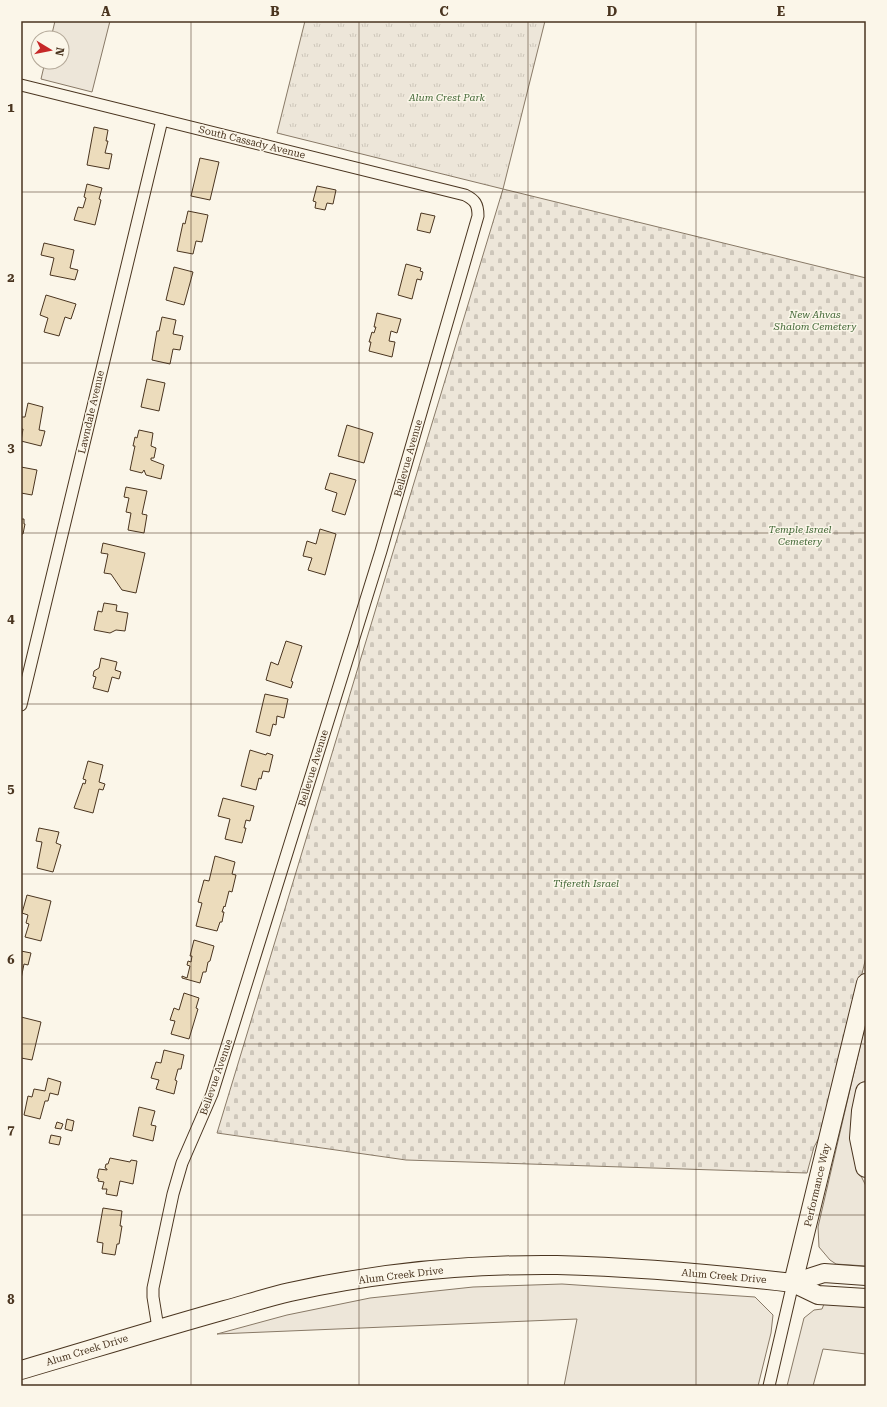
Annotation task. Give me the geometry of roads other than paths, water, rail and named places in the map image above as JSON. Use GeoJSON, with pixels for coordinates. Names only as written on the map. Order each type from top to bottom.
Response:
{"type":"FeatureCollection","features":[{"type":"Feature","properties":{"kind":"highway"},"geometry":{"type":"LineString","coordinates":[[866,1092],[862,1111],[860,1138],[866,1167]]}},
{"type":"Feature","properties":{"kind":"main road","name":"Performance Way"},"geometry":{"type":"LineString","coordinates":[[793,1283],[866,984]]}},
{"type":"Feature","properties":{"kind":"main road","name":"Alum Creek Drive"},"geometry":{"type":"LineString","coordinates":[[21,1370],[158,1328],[289,1292],[378,1277],[451,1268],[556,1265],[608,1267],[793,1283],[818,1295],[866,1298]]}},
{"type":"Feature","properties":{"kind":"main road","name":"Alum Creek Drive"},"geometry":{"type":"LineString","coordinates":[[793,1283],[824,1273],[866,1276]]}},
{"type":"Feature","properties":{"kind":"street","name":"South Cassady Avenue"},"geometry":{"type":"LineString","coordinates":[[21,85],[465,195],[473,199],[478,206]]}},
{"type":"Feature","properties":{"kind":"street","name":"Lawndale Avenue"},"geometry":{"type":"LineString","coordinates":[[21,705],[162,120]]}},
{"type":"Feature","properties":{"kind":"street","name":"Bellevue Avenue"},"geometry":{"type":"LineString","coordinates":[[158,1328],[153,1298],[153,1288],[172,1194],[182,1163],[212,1094],[379,556],[478,216],[478,206]]}},
{"type":"Feature","properties":{"kind":"street","name":"Performance Way"},"geometry":{"type":"LineString","coordinates":[[769,1386],[793,1283]]}},
{"type":"Feature","properties":{"kind":"park label","name":"Alum Crest Park"},"geometry":{"type":"Point","coordinates":[447,97]}},
{"type":"Feature","properties":{"kind":"park label","name":"New Ahvas Shalom Cemetery"},"geometry":{"type":"Point","coordinates":[815,320]}},
{"type":"Feature","properties":{"kind":"park label","name":"Temple Israel Cemetery"},"geometry":{"type":"Point","coordinates":[800,534]}},
{"type":"Feature","properties":{"kind":"park label","name":"Tifereth Israel"},"geometry":{"type":"Point","coordinates":[586,883]}}]}
